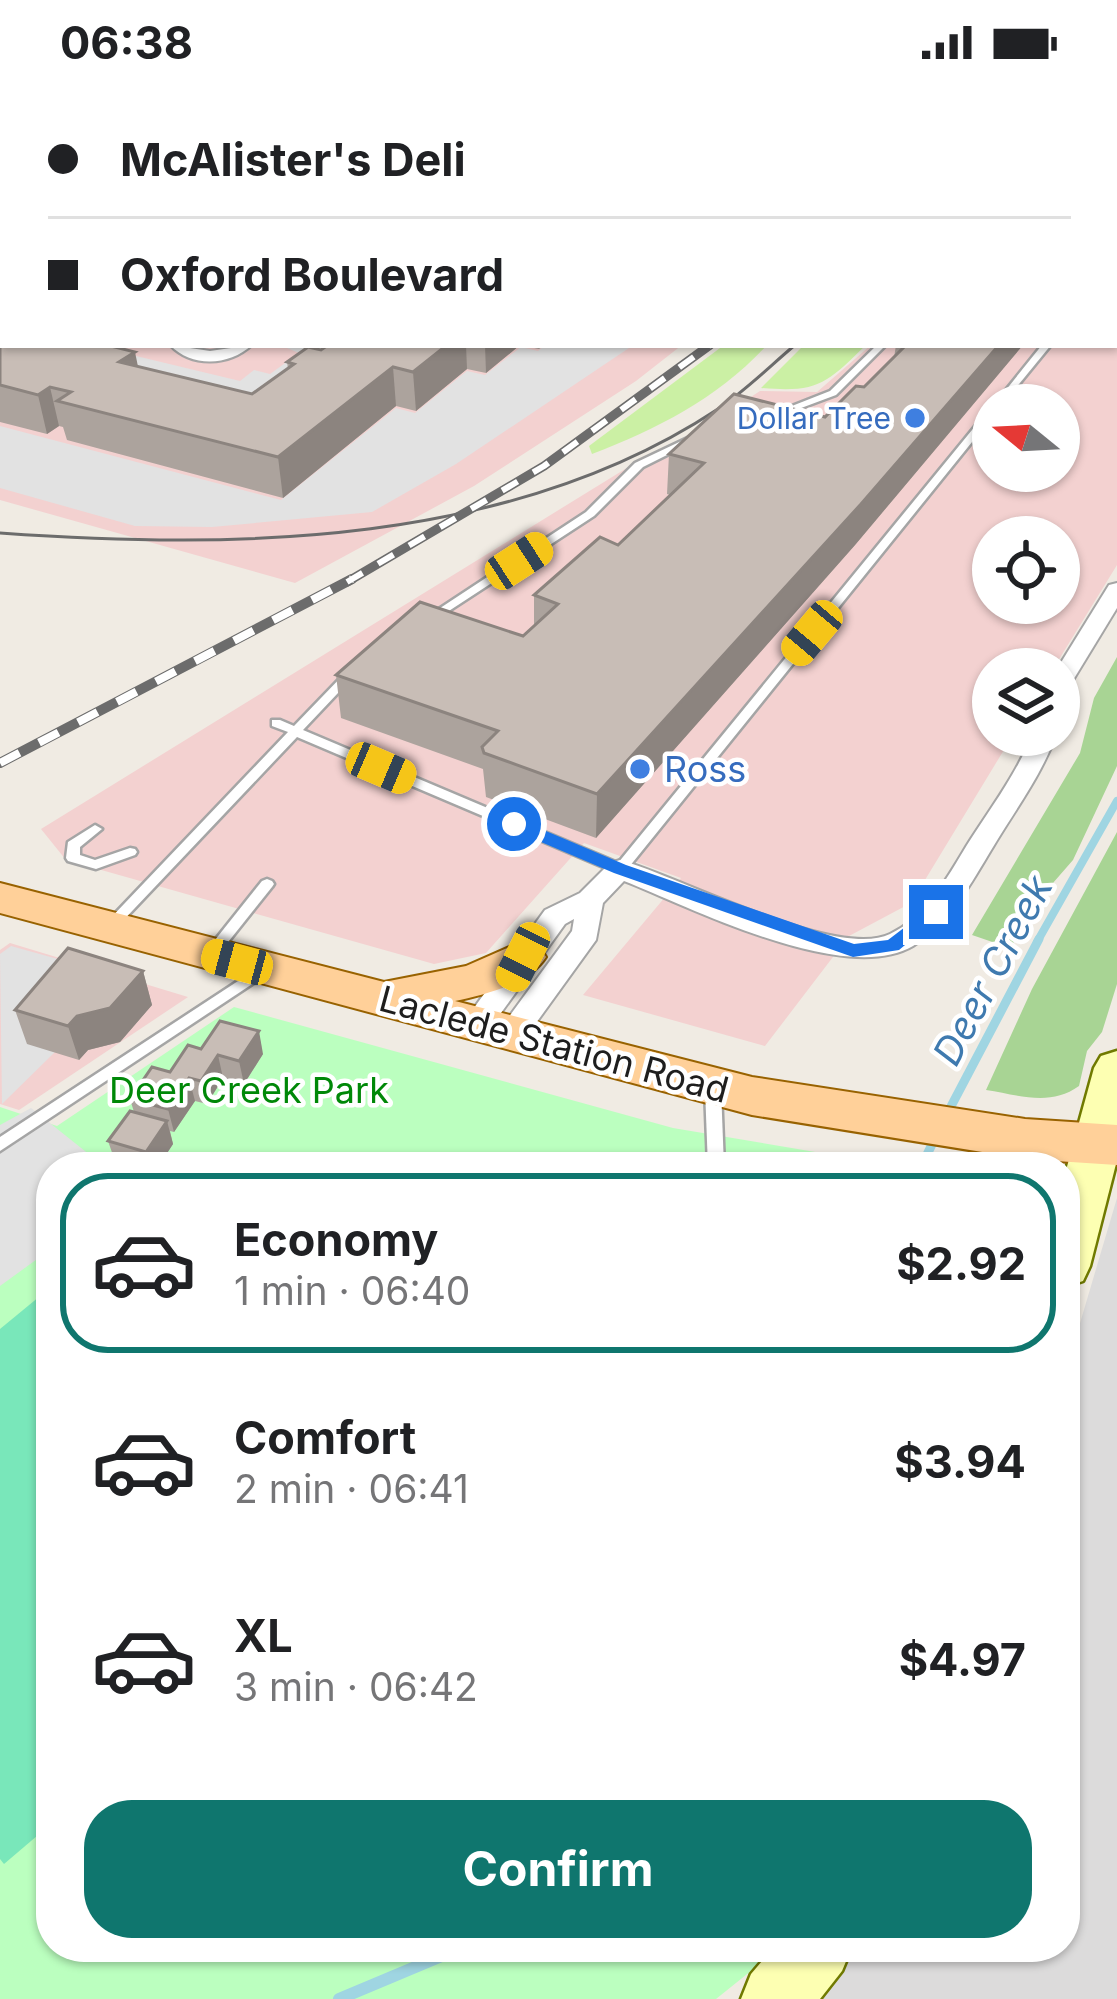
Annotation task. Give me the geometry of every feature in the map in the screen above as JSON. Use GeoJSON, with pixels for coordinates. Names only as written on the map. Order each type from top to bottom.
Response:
{"type":"FeatureCollection","features":[{"type":"Feature","properties":{"kind":"main road","name":"Laclede Station Road"},"geometry":{"type":"LineString","coordinates":[[0,898],[732,1091],[1025,1139],[1108,1145]]}},
{"type":"Feature","properties":{"kind":"main road"},"geometry":{"type":"LineString","coordinates":[[373,997],[446,989],[523,957]]}},
{"type":"Feature","properties":{"kind":"street"},"geometry":{"type":"LineString","coordinates":[[182,348],[189,354],[209,356],[234,348]]}},
{"type":"Feature","properties":{"kind":"street"},"geometry":{"type":"LineString","coordinates":[[1080,651],[1117,590]]}},
{"type":"Feature","properties":{"kind":"street"},"geometry":{"type":"LineString","coordinates":[[495,1028],[523,957],[555,917],[590,900],[620,869],[828,945],[871,951],[893,945],[936,912],[956,888],[1032,756]]}},
{"type":"Feature","properties":{"kind":"street"},"geometry":{"type":"LineString","coordinates":[[495,1028],[586,933],[590,900]]}},
{"type":"Feature","properties":{"kind":"street"},"geometry":{"type":"LineString","coordinates":[[1080,1224],[1108,1145],[1117,1068]]}},
{"type":"Feature","properties":{"kind":"street"},"geometry":{"type":"LineString","coordinates":[[776,1999],[806,1962]]}},
{"type":"Feature","properties":{"kind":"lane"},"geometry":{"type":"LineString","coordinates":[[763,418],[833,393],[879,348]]}},
{"type":"Feature","properties":{"kind":"lane"},"geometry":{"type":"LineString","coordinates":[[1015,384],[1045,348]]}},
{"type":"Feature","properties":{"kind":"lane"},"geometry":{"type":"LineString","coordinates":[[411,631],[590,514],[639,465],[699,436]]}},
{"type":"Feature","properties":{"kind":"lane"},"geometry":{"type":"LineString","coordinates":[[276,723],[620,869],[972,436]]}},
{"type":"Feature","properties":{"kind":"lane"},"geometry":{"type":"LineString","coordinates":[[109,927],[358,664]]}},
{"type":"Feature","properties":{"kind":"lane"},"geometry":{"type":"LineString","coordinates":[[95,829],[73,845],[73,858],[96,866],[130,851]]}},
{"type":"Feature","properties":{"kind":"lane"},"geometry":{"type":"LineString","coordinates":[[211,955],[267,884]]}},
{"type":"Feature","properties":{"kind":"lane"},"geometry":{"type":"LineString","coordinates":[[0,1144],[264,969]]}},
{"type":"Feature","properties":{"kind":"lane"},"geometry":{"type":"LineString","coordinates":[[719,1152],[732,1091]]}},
{"type":"Feature","properties":{"kind":"shaded area"},"geometry":{"type":"Polygon","coordinates":[[[0,348],[678,348],[636,381],[474,486],[295,583],[0,500],[0,348]]]}},
{"type":"Feature","properties":{"kind":"shaded area"},"geometry":{"type":"Polygon","coordinates":[[[4,348],[107,349],[240,381],[254,370],[270,374],[299,353],[287,348],[346,348],[265,408],[4,348]]]}},
{"type":"Feature","properties":{"kind":"shaded area"},"geometry":{"type":"Polygon","coordinates":[[[520,348],[629,348],[456,464],[372,512],[212,527],[135,526],[0,488],[0,426],[281,500],[396,408],[415,413],[467,371],[485,375],[520,348]]]}},
{"type":"Feature","properties":{"kind":"shaded area"},"geometry":{"type":"Polygon","coordinates":[[[868,348],[1117,348],[1117,565],[1066,648],[972,648],[972,756],[1000,756],[911,903],[849,936],[765,1046],[583,995],[681,878],[584,843],[486,953],[434,964],[66,860],[41,829],[630,466],[700,430],[760,391],[817,392],[868,348]]]}},
{"type":"Feature","properties":{"kind":"shaded area"},"geometry":{"type":"Polygon","coordinates":[[[10,943],[188,997],[19,1110],[0,1104],[0,950],[10,943]]]}},
{"type":"Feature","properties":{"kind":"shaded area"},"geometry":{"type":"Polygon","coordinates":[[[11,946],[90,968],[28,1043],[55,1052],[2,1104],[0,954],[11,946]]]}},
{"type":"Feature","properties":{"kind":"shaded area"},"geometry":{"type":"Polygon","coordinates":[[[31,1108],[86,1152],[36,1152],[36,1260],[0,1286],[0,1125],[31,1108]]]}},
{"type":"Feature","properties":{"kind":"shaded area"},"geometry":{"type":"Polygon","coordinates":[[[1117,1198],[1117,1999],[818,1999],[846,1962],[1080,1962],[1080,1323],[1117,1198]]]}},
{"type":"Feature","properties":{"kind":"green space"},"geometry":{"type":"Polygon","coordinates":[[[720,348],[764,348],[686,410],[592,454],[589,446],[720,348]]]}},
{"type":"Feature","properties":{"kind":"green space"},"geometry":{"type":"Polygon","coordinates":[[[801,348],[863,348],[820,383],[796,389],[761,388],[801,348]]]}},
{"type":"Feature","properties":{"kind":"green space"},"geometry":{"type":"Polygon","coordinates":[[[1117,657],[1117,766],[1073,860],[1046,891],[1010,948],[972,935],[1080,756],[1094,698],[1117,657]]]}},
{"type":"Feature","properties":{"kind":"green space"},"geometry":{"type":"Polygon","coordinates":[[[1117,832],[1117,984],[1102,1032],[1087,1051],[1079,1086],[1046,1098],[986,1090],[1032,989],[1117,832]]]}},
{"type":"Feature","properties":{"kind":"green space","name":"Deer Creek Park"},"geometry":{"type":"Polygon","coordinates":[[[234,1007],[673,1128],[815,1152],[36,1152],[36,1962],[762,1962],[716,1999],[0,1999],[0,1107],[57,1126],[234,1007]]]}},
{"type":"Feature","properties":{"kind":"green space"},"geometry":{"type":"Polygon","coordinates":[[[36,1299],[36,1837],[4,1864],[0,1859],[0,1329],[36,1299]]]}},
{"type":"Feature","properties":{"kind":"building"},"geometry":{"type":"Polygon","coordinates":[[[0,348],[119,348],[135,352],[119,362],[252,394],[294,364],[287,362],[307,348],[443,348],[413,372],[393,367],[278,457],[57,401],[71,392],[50,387],[38,395],[0,385],[0,348]]]}},
{"type":"Feature","properties":{"kind":"building"},"geometry":{"type":"Polygon","coordinates":[[[903,348],[996,348],[597,794],[484,753],[482,747],[498,731],[336,675],[420,602],[523,636],[558,604],[534,595],[600,537],[618,545],[704,463],[669,454],[734,394],[825,417],[856,386],[864,387],[903,348]]]}},
{"type":"Feature","properties":{"kind":"building"},"geometry":{"type":"Polygon","coordinates":[[[68,948],[143,971],[110,1008],[77,1016],[68,1026],[15,1010],[68,948]]]}},
{"type":"Feature","properties":{"kind":"building"},"geometry":{"type":"Polygon","coordinates":[[[220,1021],[259,1031],[239,1061],[218,1055],[201,1081],[189,1078],[168,1109],[130,1099],[152,1067],[170,1072],[188,1045],[201,1049],[220,1021]]]}},
{"type":"Feature","properties":{"kind":"building"},"geometry":{"type":"Polygon","coordinates":[[[130,1111],[167,1121],[146,1152],[108,1141],[130,1111]]]}},
{"type":"Feature","properties":{"kind":"waterway","name":"Deer Creek"},"geometry":{"type":"LineString","coordinates":[[1037,942],[1117,801]]}},
{"type":"Feature","properties":{"kind":"waterway","name":"Deer Creek"},"geometry":{"type":"LineString","coordinates":[[947,1114],[1039,939]]}},
{"type":"Feature","properties":{"kind":"waterway","name":"Deer Creek"},"geometry":{"type":"LineString","coordinates":[[928,1152],[937,1134]]}},
{"type":"Feature","properties":{"kind":"waterway","name":"Deer Creek"},"geometry":{"type":"LineString","coordinates":[[339,1999],[427,1962]]}},
{"type":"Feature","properties":{"kind":"tram line"},"geometry":{"type":"LineString","coordinates":[[0,533],[183,540],[277,537],[371,529],[463,513],[552,489],[637,454],[718,409],[792,348]]}},
{"type":"Feature","properties":{"kind":"railway"},"geometry":{"type":"LineString","coordinates":[[347,582],[544,466],[706,348]]}},
{"type":"Feature","properties":{"kind":"railway"},"geometry":{"type":"LineString","coordinates":[[0,763],[352,579]]}},
{"type":"Feature","properties":{"kind":"place","name":"Dollar Tree"},"geometry":{"type":"Point","coordinates":[915,418]}},
{"type":"Feature","properties":{"kind":"place","name":"Ross"},"geometry":{"type":"Point","coordinates":[640,769]}},
{"type":"Feature","properties":{"kind":"route"},"geometry":{"type":"LineString","coordinates":[[514,824],[620,869],[853,951],[893,945],[936,912]]}}]}
